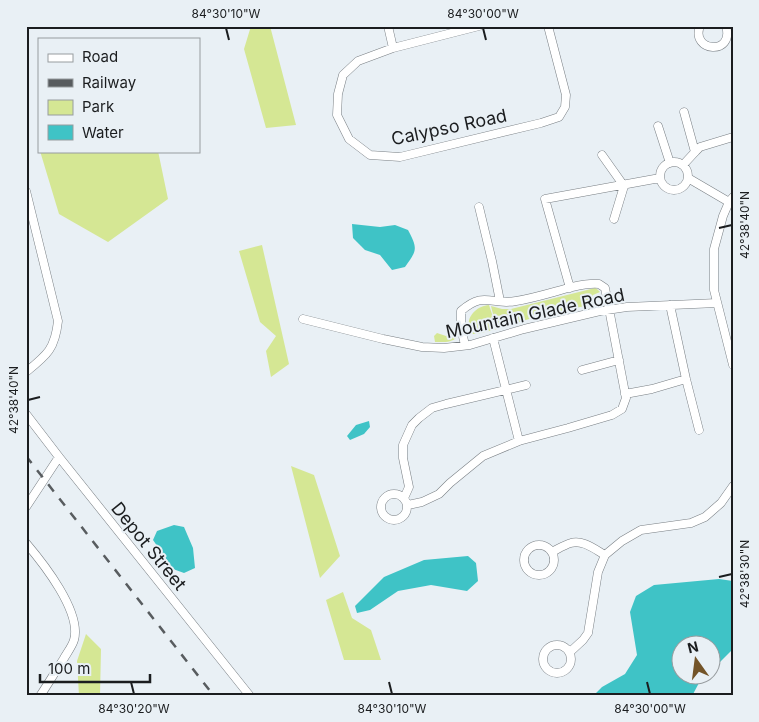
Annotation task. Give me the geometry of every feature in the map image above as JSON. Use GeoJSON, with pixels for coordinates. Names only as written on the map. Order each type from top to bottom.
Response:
{"type":"FeatureCollection","features":[{"type":"Feature","properties":{"kind":"street"},"geometry":{"type":"LineString","coordinates":[[388,26],[393,48]]}},
{"type":"Feature","properties":{"kind":"street","name":"Calypso Road"},"geometry":{"type":"LineString","coordinates":[[479,26],[393,48],[358,61],[343,75],[338,94],[337,115],[349,139],[370,155],[400,156],[541,123],[559,117],[565,107],[566,95],[548,26]]}},
{"type":"Feature","properties":{"kind":"street"},"geometry":{"type":"LineString","coordinates":[[700,26],[698,34],[701,42],[706,46],[716,48],[725,42],[728,33],[726,26]]}},
{"type":"Feature","properties":{"kind":"street"},"geometry":{"type":"LineString","coordinates":[[684,112],[695,152]]}},
{"type":"Feature","properties":{"kind":"street"},"geometry":{"type":"LineString","coordinates":[[658,126],[670,163]]}},
{"type":"Feature","properties":{"kind":"street"},"geometry":{"type":"LineString","coordinates":[[684,165],[700,147],[733,137]]}},
{"type":"Feature","properties":{"kind":"street"},"geometry":{"type":"LineString","coordinates":[[602,155],[624,185]]}},
{"type":"Feature","properties":{"kind":"street"},"geometry":{"type":"LineString","coordinates":[[677,162],[684,165],[688,178],[685,186],[673,190],[663,184],[660,178],[662,169],[670,163],[677,162]]}},
{"type":"Feature","properties":{"kind":"street"},"geometry":{"type":"LineString","coordinates":[[570,288],[545,198],[660,178]]}},
{"type":"Feature","properties":{"kind":"street"},"geometry":{"type":"LineString","coordinates":[[688,178],[731,199],[723,216],[714,250],[714,290],[733,365]]}},
{"type":"Feature","properties":{"kind":"street"},"geometry":{"type":"LineString","coordinates":[[614,219],[624,185]]}},
{"type":"Feature","properties":{"kind":"street"},"geometry":{"type":"LineString","coordinates":[[26,191],[58,321],[51,349],[26,372]]}},
{"type":"Feature","properties":{"kind":"street"},"geometry":{"type":"LineString","coordinates":[[479,207],[500,301]]}},
{"type":"Feature","properties":{"kind":"street"},"geometry":{"type":"LineString","coordinates":[[464,345],[461,312],[468,305],[479,300],[514,302],[595,283],[603,285],[606,288],[626,398],[622,409],[612,415],[519,441],[483,456],[439,494],[414,504],[406,501],[409,487],[403,458],[403,445],[412,425],[418,418],[432,408],[526,385]]}},
{"type":"Feature","properties":{"kind":"street","name":"Mountain Glade Road"},"geometry":{"type":"LineString","coordinates":[[303,319],[377,338],[422,347],[444,348],[464,345],[609,309],[717,303]]}},
{"type":"Feature","properties":{"kind":"street"},"geometry":{"type":"LineString","coordinates":[[670,305],[699,430]]}},
{"type":"Feature","properties":{"kind":"street"},"geometry":{"type":"LineString","coordinates":[[493,338],[519,441]]}},
{"type":"Feature","properties":{"kind":"street"},"geometry":{"type":"LineString","coordinates":[[582,370],[619,360]]}},
{"type":"Feature","properties":{"kind":"street"},"geometry":{"type":"LineString","coordinates":[[625,394],[652,390],[686,379]]}},
{"type":"Feature","properties":{"kind":"street","name":"Depot Street"},"geometry":{"type":"LineString","coordinates":[[26,414],[250,696]]}},
{"type":"Feature","properties":{"kind":"street"},"geometry":{"type":"LineString","coordinates":[[26,507],[59,457]]}},
{"type":"Feature","properties":{"kind":"street"},"geometry":{"type":"LineString","coordinates":[[570,652],[588,633],[598,572],[605,555],[622,541],[641,530],[691,523],[704,517],[721,503],[733,486]]}},
{"type":"Feature","properties":{"kind":"street"},"geometry":{"type":"LineString","coordinates":[[26,542],[64,597],[72,612],[75,628],[74,640],[40,696]]}},
{"type":"Feature","properties":{"kind":"street"},"geometry":{"type":"LineString","coordinates":[[552,552],[569,543],[576,542],[605,555]]}},
{"type":"Feature","properties":{"kind":"green space"},"geometry":{"type":"Polygon","coordinates":[[[251,26],[270,26],[296,125],[266,128],[244,49],[251,26]]]}},
{"type":"Feature","properties":{"kind":"green space"},"geometry":{"type":"Polygon","coordinates":[[[40,152],[158,152],[168,199],[108,242],[59,214],[40,152]]]}},
{"type":"Feature","properties":{"kind":"green space"},"geometry":{"type":"Polygon","coordinates":[[[262,245],[289,364],[271,377],[266,351],[276,336],[260,322],[239,251],[262,245]]]}},
{"type":"Feature","properties":{"kind":"green space"},"geometry":{"type":"Polygon","coordinates":[[[595,288],[600,292],[593,295],[591,299],[594,304],[543,315],[499,328],[491,306],[511,309],[595,288]]]}},
{"type":"Feature","properties":{"kind":"green space"},"geometry":{"type":"Polygon","coordinates":[[[489,305],[497,329],[473,334],[469,325],[471,315],[479,308],[489,305]]]}},
{"type":"Feature","properties":{"kind":"green space"},"geometry":{"type":"Polygon","coordinates":[[[437,333],[446,336],[449,333],[457,337],[450,341],[435,342],[434,336],[437,333]]]}},
{"type":"Feature","properties":{"kind":"green space"},"geometry":{"type":"Polygon","coordinates":[[[291,466],[314,475],[340,556],[320,578],[291,466]]]}},
{"type":"Feature","properties":{"kind":"green space"},"geometry":{"type":"Polygon","coordinates":[[[343,592],[352,618],[371,630],[381,660],[344,660],[326,600],[343,592]]]}},
{"type":"Feature","properties":{"kind":"green space"},"geometry":{"type":"Polygon","coordinates":[[[86,634],[101,649],[100,696],[79,696],[77,661],[86,634]]]}},
{"type":"Feature","properties":{"kind":"water"},"geometry":{"type":"Polygon","coordinates":[[[352,224],[380,227],[395,225],[408,230],[415,246],[412,257],[405,267],[392,270],[380,255],[365,250],[353,238],[352,224]]]}},
{"type":"Feature","properties":{"kind":"water"},"geometry":{"type":"Polygon","coordinates":[[[369,421],[370,427],[364,434],[350,440],[347,436],[356,425],[369,421]]]}},
{"type":"Feature","properties":{"kind":"water"},"geometry":{"type":"Polygon","coordinates":[[[174,525],[184,527],[193,548],[195,568],[184,573],[173,569],[153,540],[157,531],[174,525]]]}},
{"type":"Feature","properties":{"kind":"water"},"geometry":{"type":"Polygon","coordinates":[[[468,556],[476,563],[478,581],[467,591],[431,585],[398,591],[370,610],[357,613],[355,606],[384,577],[424,560],[468,556]]]}},
{"type":"Feature","properties":{"kind":"water"},"geometry":{"type":"Polygon","coordinates":[[[719,579],[733,581],[733,649],[722,660],[722,634],[672,634],[672,684],[698,684],[692,696],[593,696],[602,687],[625,674],[637,655],[630,612],[636,596],[654,585],[719,579]]]}},
{"type":"Feature","properties":{"kind":"railway"},"geometry":{"type":"LineString","coordinates":[[26,456],[214,696]]}}]}
